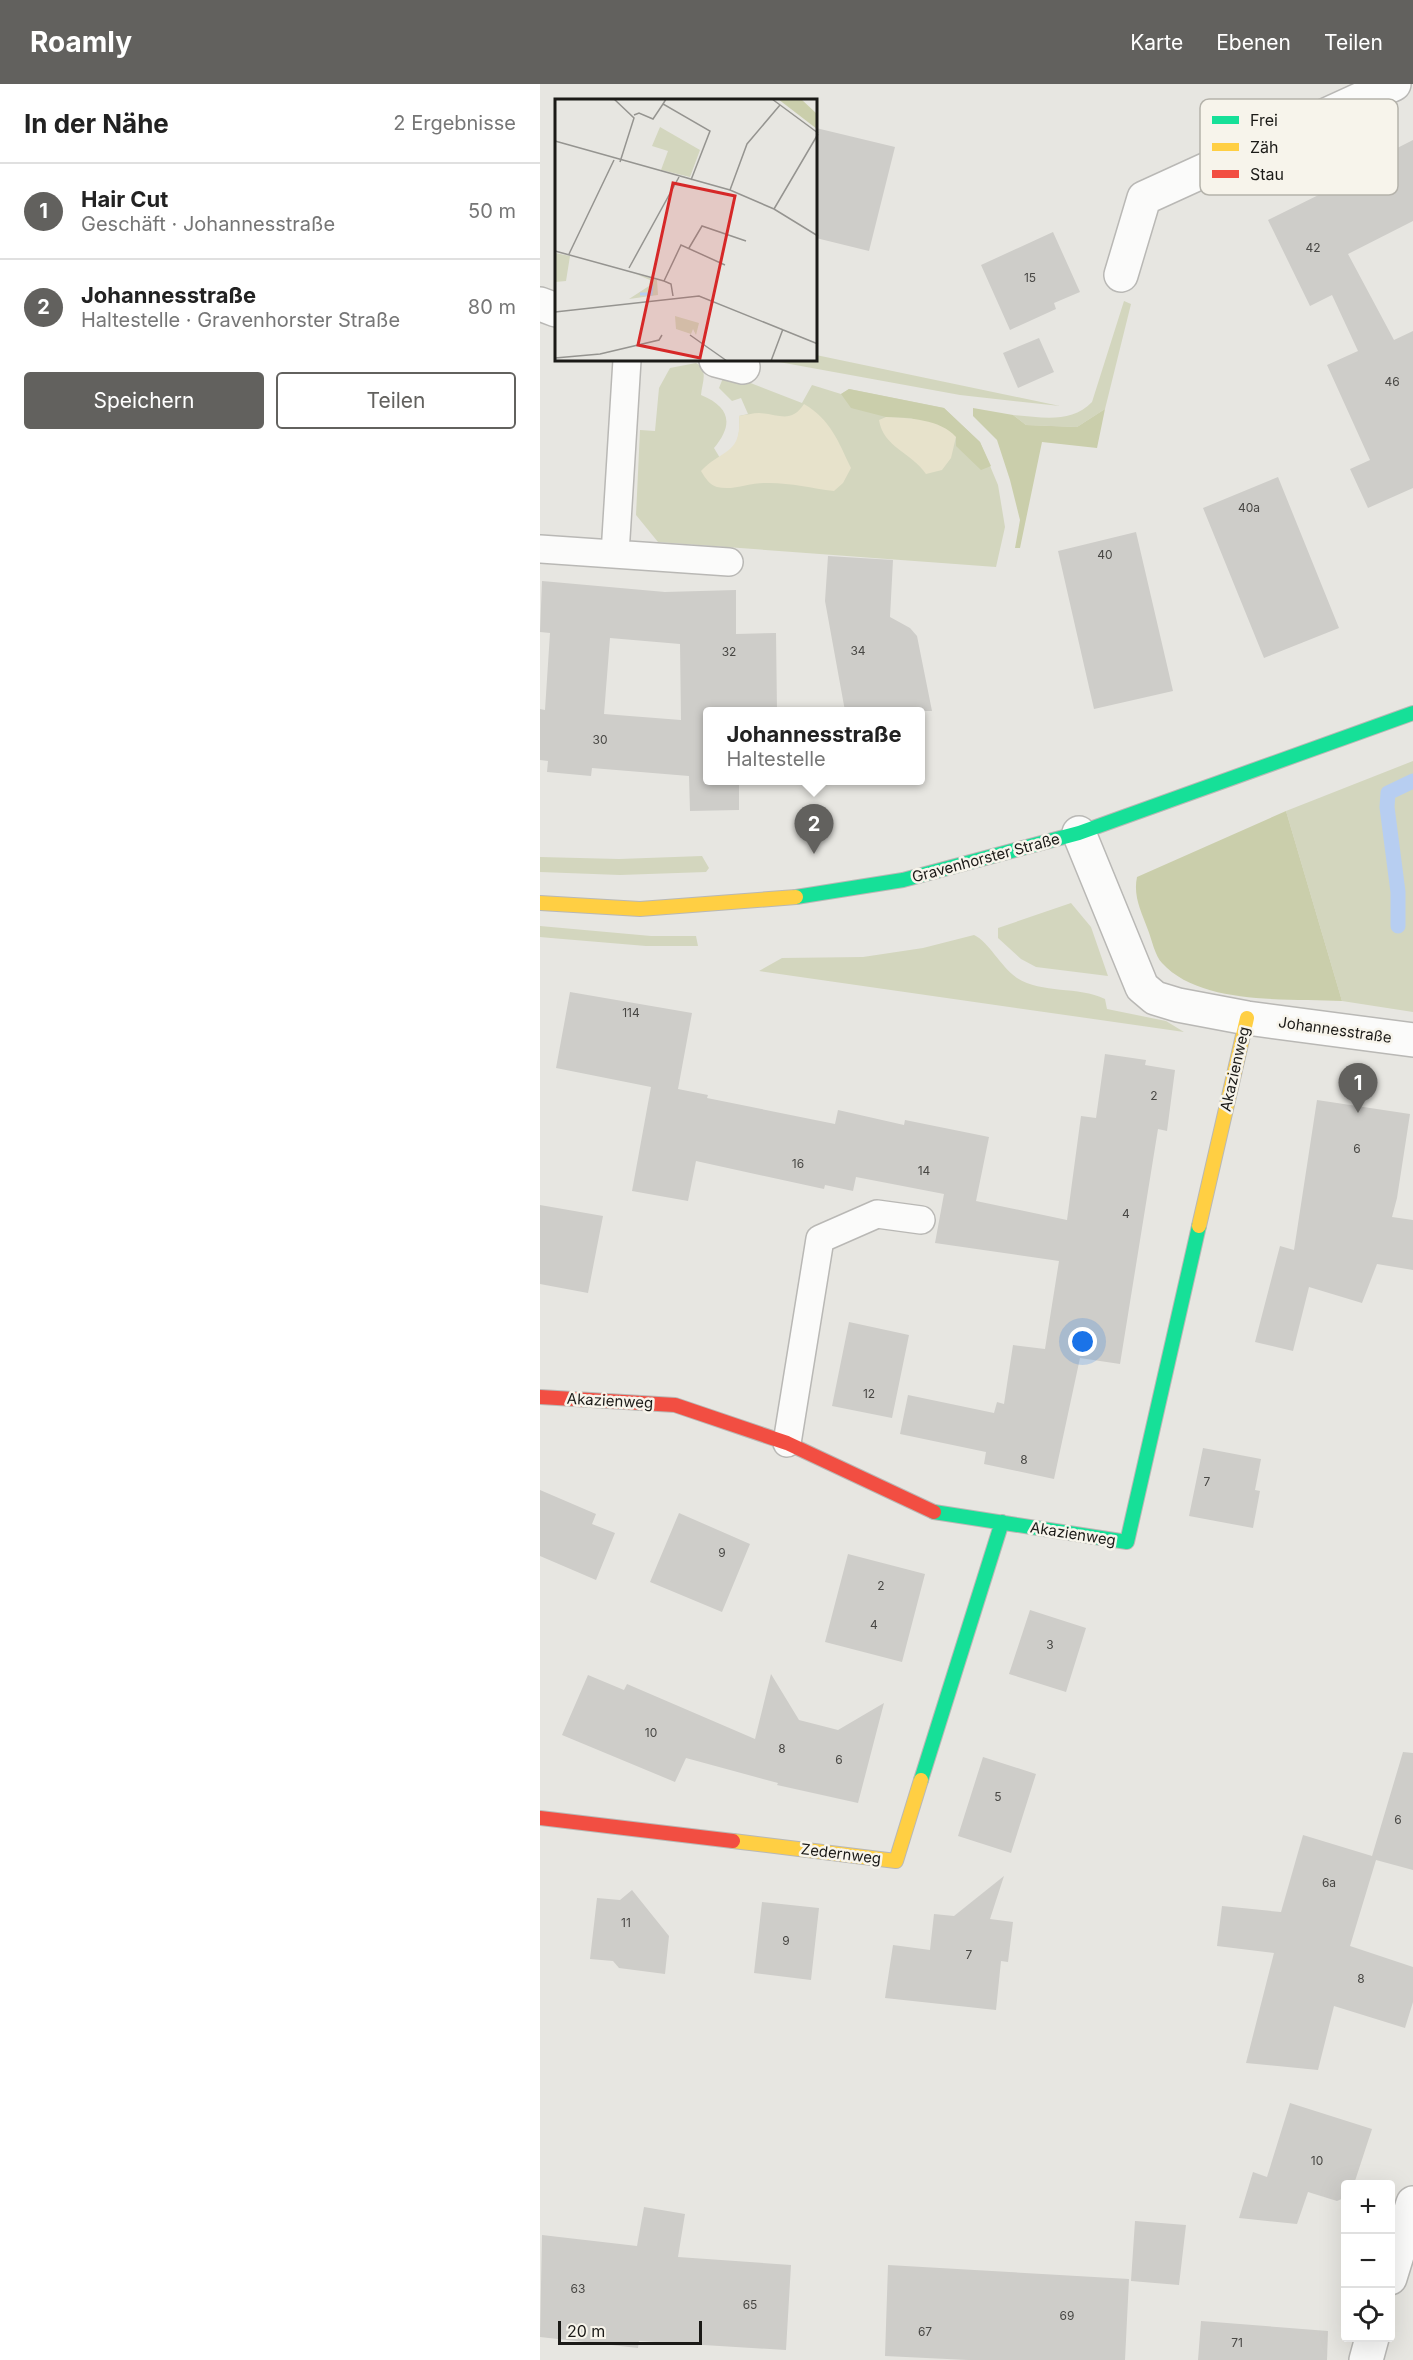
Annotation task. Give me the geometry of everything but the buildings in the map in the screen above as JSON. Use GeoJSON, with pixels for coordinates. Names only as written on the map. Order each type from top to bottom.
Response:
{"type":"FeatureCollection","features":[{"type":"Feature","properties":{"kind":"street"},"geometry":{"type":"LineString","coordinates":[[1361,99],[1394,84]]}},
{"type":"Feature","properties":{"kind":"street"},"geometry":{"type":"LineString","coordinates":[[1121,275],[1144,198],[1200,172]]}},
{"type":"Feature","properties":{"kind":"street"},"geometry":{"type":"LineString","coordinates":[[540,304],[555,310]]}},
{"type":"Feature","properties":{"kind":"street","name":"Gravenhorster Straße"},"geometry":{"type":"LineString","coordinates":[[540,903],[640,909],[731,904],[823,894],[903,880],[1079,833],[1413,713]]}},
{"type":"Feature","properties":{"kind":"street","name":"Johannesstraße"},"geometry":{"type":"LineString","coordinates":[[1079,833],[1142,987],[1155,999],[1247,1018],[1413,1040]]}},
{"type":"Feature","properties":{"kind":"street","name":"Akazienweg"},"geometry":{"type":"LineString","coordinates":[[540,1397],[675,1405],[787,1443],[935,1513],[1127,1542],[1247,1018]]}},
{"type":"Feature","properties":{"kind":"street","name":"Zedernweg"},"geometry":{"type":"LineString","coordinates":[[540,1818],[896,1861],[1002,1522]]}},
{"type":"Feature","properties":{"kind":"street"},"geometry":{"type":"LineString","coordinates":[[1395,2262],[1413,2203]]}},
{"type":"Feature","properties":{"kind":"street"},"geometry":{"type":"LineString","coordinates":[[1366,2360],[1371,2342]]}},
{"type":"Feature","properties":{"kind":"lane"},"geometry":{"type":"LineString","coordinates":[[615,554],[627,362]]}},
{"type":"Feature","properties":{"kind":"lane"},"geometry":{"type":"LineString","coordinates":[[540,549],[729,562]]}},
{"type":"Feature","properties":{"kind":"lane"},"geometry":{"type":"LineString","coordinates":[[787,1443],[820,1239],[877,1214],[921,1220]]}},
{"type":"Feature","properties":{"kind":"green space"},"geometry":{"type":"Polygon","coordinates":[[[1124,301],[1131,304],[1105,409],[1077,427],[1026,425],[1013,415],[1055,418],[1075,414],[1092,402],[1124,301]]]}},
{"type":"Feature","properties":{"kind":"green space"},"geometry":{"type":"Polygon","coordinates":[[[818,355],[1060,406],[960,395],[779,362],[818,362],[818,355]]]}},
{"type":"Feature","properties":{"kind":"green space"},"geometry":{"type":"Polygon","coordinates":[[[696,363],[704,373],[701,395],[718,405],[726,417],[724,431],[714,448],[720,458],[730,451],[737,441],[739,416],[748,414],[741,398],[732,401],[719,388],[725,373],[802,403],[812,385],[841,394],[849,389],[944,408],[980,442],[998,485],[1005,527],[996,567],[658,542],[636,515],[640,430],[655,431],[659,388],[670,368],[696,363]]]}},
{"type":"Feature","properties":{"kind":"green space"},"geometry":{"type":"Polygon","coordinates":[[[849,389],[944,408],[980,442],[991,466],[981,470],[956,446],[956,437],[911,418],[886,417],[851,408],[841,394],[849,389]]]}},
{"type":"Feature","properties":{"kind":"green space"},"geometry":{"type":"Polygon","coordinates":[[[973,408],[1013,415],[1026,425],[1077,427],[1105,409],[1097,448],[1042,442],[1020,548],[1015,548],[1020,520],[997,440],[973,416],[973,408]]]}},
{"type":"Feature","properties":{"kind":"green space"},"geometry":{"type":"Polygon","coordinates":[[[1413,761],[1413,1012],[1342,1001],[1286,811],[1413,761]]]}},
{"type":"Feature","properties":{"kind":"green space"},"geometry":{"type":"Polygon","coordinates":[[[1286,811],[1342,1001],[1247,997],[1199,987],[1179,977],[1162,963],[1138,904],[1137,877],[1286,811]]]}},
{"type":"Feature","properties":{"kind":"green space"},"geometry":{"type":"Polygon","coordinates":[[[702,856],[709,868],[706,872],[620,875],[540,872],[540,857],[619,859],[702,856]]]}},
{"type":"Feature","properties":{"kind":"green space"},"geometry":{"type":"Polygon","coordinates":[[[1071,903],[1091,927],[1108,976],[1036,967],[1021,959],[998,938],[998,928],[1071,903]]]}},
{"type":"Feature","properties":{"kind":"green space"},"geometry":{"type":"Polygon","coordinates":[[[540,926],[651,936],[696,936],[698,946],[646,946],[540,937],[540,926]]]}},
{"type":"Feature","properties":{"kind":"green space"},"geometry":{"type":"Polygon","coordinates":[[[974,935],[985,943],[1011,973],[1027,983],[1094,995],[1105,999],[1107,1009],[1166,1021],[1184,1032],[759,971],[782,958],[863,957],[923,948],[974,935]]]}},
{"type":"Feature","properties":{"kind":"sand"},"geometry":{"type":"Polygon","coordinates":[[[804,404],[827,424],[838,440],[851,468],[843,483],[834,491],[773,483],[723,488],[714,486],[706,479],[701,471],[734,445],[739,429],[739,416],[759,413],[789,416],[804,404]]]}},
{"type":"Feature","properties":{"kind":"sand"},"geometry":{"type":"Polygon","coordinates":[[[886,417],[933,423],[942,426],[956,437],[951,458],[942,470],[926,474],[892,443],[886,437],[879,420],[886,417]]]}},
{"type":"Feature","properties":{"kind":"waterway"},"geometry":{"type":"LineString","coordinates":[[1398,926],[1398,892],[1387,807],[1388,793],[1413,781]]}},
{"type":"Feature","properties":{"kind":"traffic: fast"},"geometry":{"type":"LineString","coordinates":[[796,897],[903,880],[1079,833],[1413,713]]}},
{"type":"Feature","properties":{"kind":"traffic: fast"},"geometry":{"type":"LineString","coordinates":[[934,1512],[1127,1542],[1199,1226]]}},
{"type":"Feature","properties":{"kind":"traffic: fast"},"geometry":{"type":"LineString","coordinates":[[921,1780],[1002,1522]]}},
{"type":"Feature","properties":{"kind":"traffic: slow"},"geometry":{"type":"LineString","coordinates":[[540,903],[640,909],[796,897]]}},
{"type":"Feature","properties":{"kind":"traffic: slow"},"geometry":{"type":"LineString","coordinates":[[1199,1226],[1247,1018]]}},
{"type":"Feature","properties":{"kind":"traffic: slow"},"geometry":{"type":"LineString","coordinates":[[733,1841],[896,1861],[921,1780]]}},
{"type":"Feature","properties":{"kind":"traffic: jam"},"geometry":{"type":"LineString","coordinates":[[540,1397],[675,1405],[787,1443],[934,1512]]}},
{"type":"Feature","properties":{"kind":"traffic: jam"},"geometry":{"type":"LineString","coordinates":[[540,1818],[733,1841]]}},
{"type":"Feature","properties":{"kind":"place","name":"Johannesstraße"},"geometry":{"type":"Point","coordinates":[814,854]}},
{"type":"Feature","properties":{"kind":"place","name":"Hair Cut"},"geometry":{"type":"Point","coordinates":[1358,1113]}}]}
